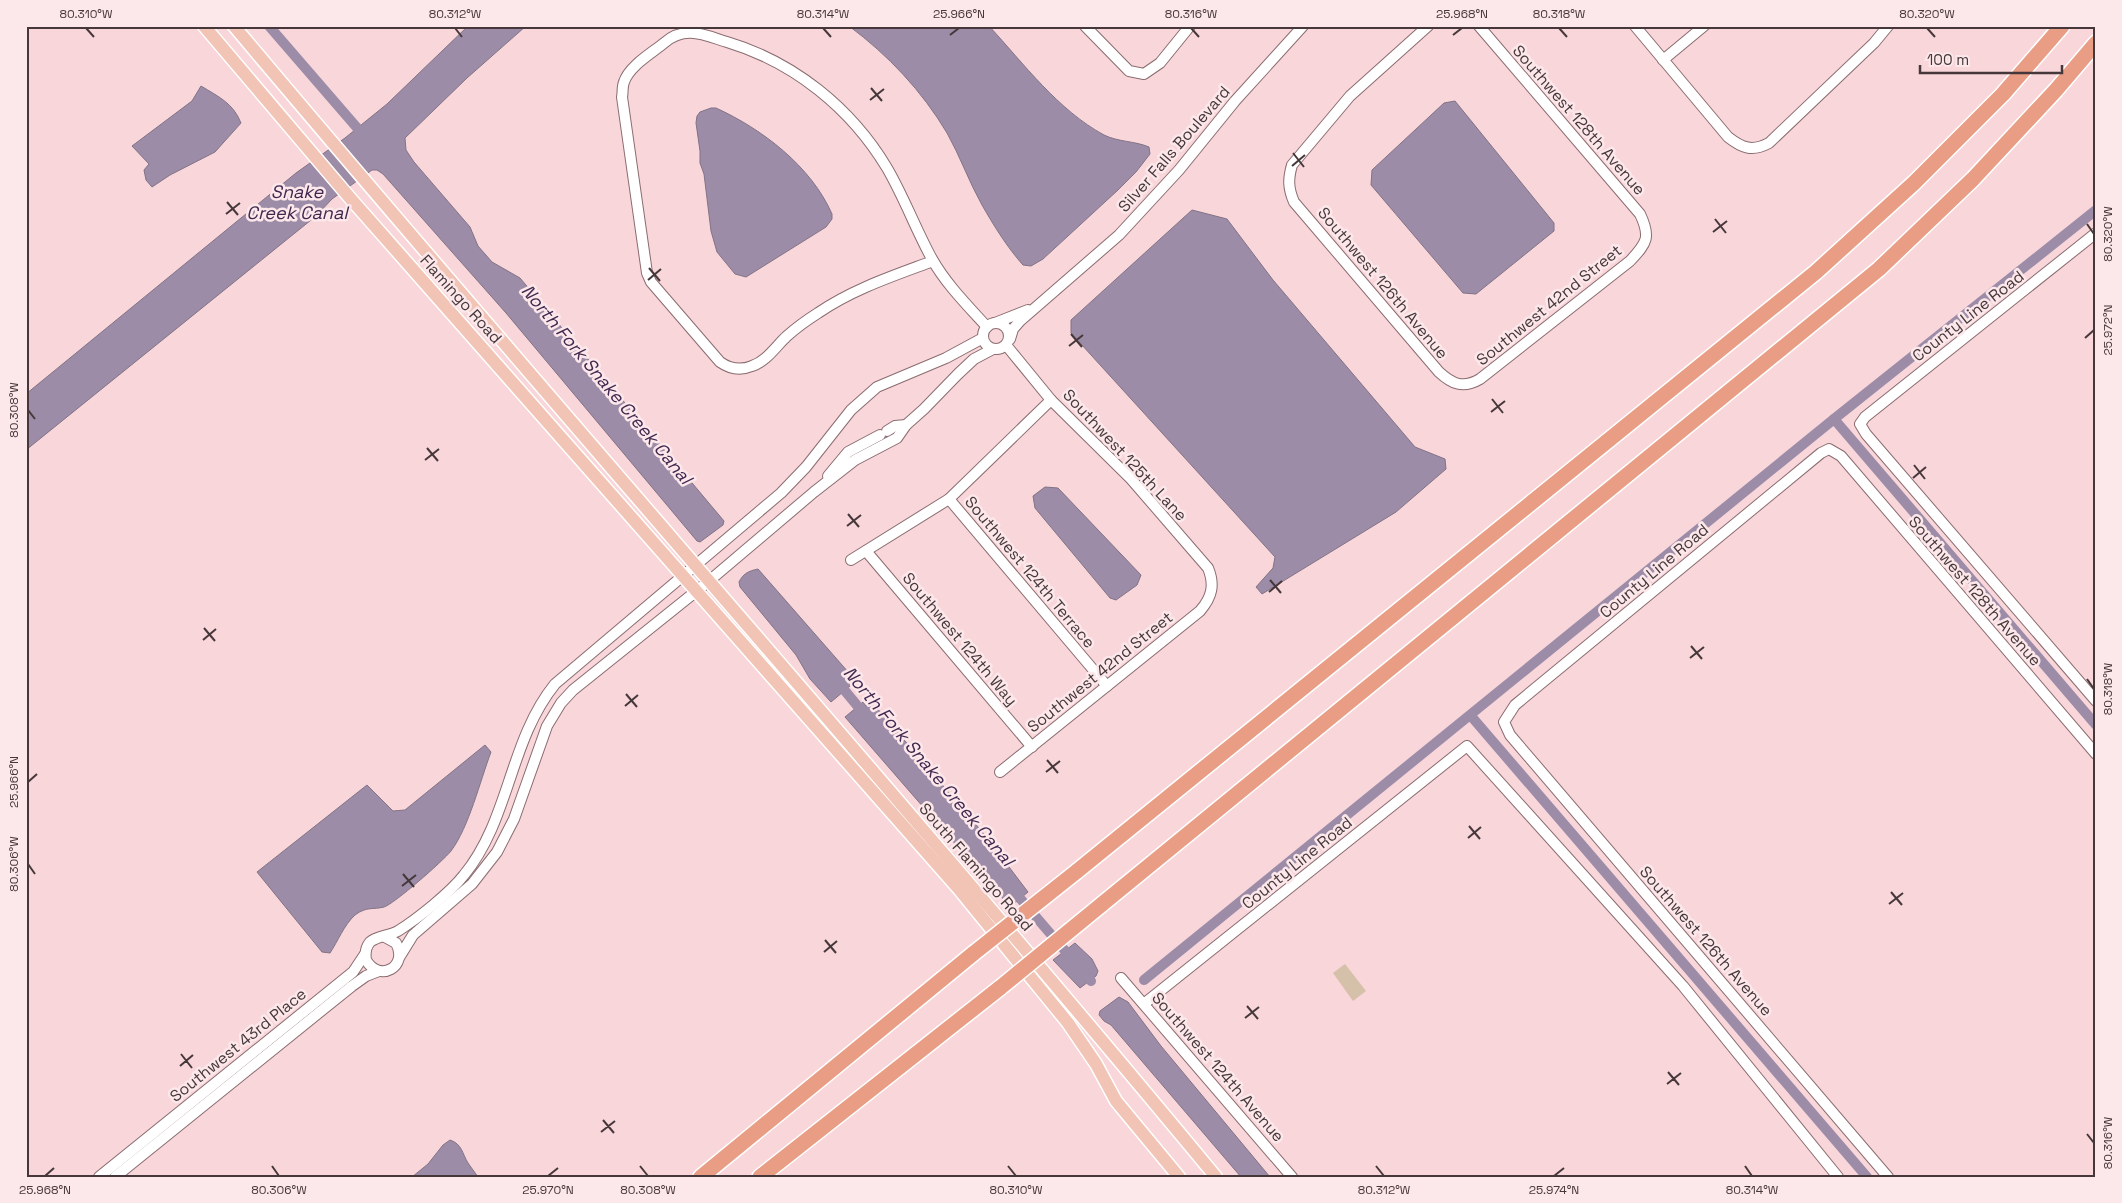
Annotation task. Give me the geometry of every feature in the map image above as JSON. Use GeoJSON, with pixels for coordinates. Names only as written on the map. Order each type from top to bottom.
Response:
{"type":"FeatureCollection","features":[{"type":"Feature","properties":{"kind":"highway"},"geometry":{"type":"LineString","coordinates":[[701,1177],[974,953],[1816,272],[1914,183],[2002,94],[2062,26]]}},
{"type":"Feature","properties":{"kind":"highway"},"geometry":{"type":"LineString","coordinates":[[760,1177],[1001,987],[1727,396],[1879,269],[1973,179],[2056,90],[2096,43]]}},
{"type":"Feature","properties":{"kind":"main road","name":"Flamingo Road"},"geometry":{"type":"LineString","coordinates":[[204,26],[350,198],[696,592]]}},
{"type":"Feature","properties":{"kind":"main road","name":"Flamingo Road"},"geometry":{"type":"LineString","coordinates":[[234,26],[366,184],[709,581]]}},
{"type":"Feature","properties":{"kind":"main road","name":"South Flamingo Road"},"geometry":{"type":"LineString","coordinates":[[709,581],[1078,1010],[1216,1177]]}},
{"type":"Feature","properties":{"kind":"main road","name":"South Flamingo Road"},"geometry":{"type":"LineString","coordinates":[[696,592],[958,888],[1068,1023],[1096,1064],[1116,1102],[1179,1177]]}},
{"type":"Feature","properties":{"kind":"street"},"geometry":{"type":"LineString","coordinates":[[1085,26],[1129,71],[1144,74],[1160,63],[1190,26]]}},
{"type":"Feature","properties":{"kind":"street","name":"Silver Falls Boulevard"},"geometry":{"type":"LineString","coordinates":[[1008,342],[1013,329],[1037,305],[1119,235],[1179,170],[1235,100],[1304,26]]}},
{"type":"Feature","properties":{"kind":"street","name":"Southwest 126th Avenue"},"geometry":{"type":"LineString","coordinates":[[1428,26],[1350,96],[1292,165],[1288,179],[1289,191],[1294,202],[1439,372],[1450,382],[1461,385]]}},
{"type":"Feature","properties":{"kind":"street","name":"Southwest 128th Avenue"},"geometry":{"type":"LineString","coordinates":[[1479,26],[1640,214],[1646,227],[1647,237]]}},
{"type":"Feature","properties":{"kind":"street"},"geometry":{"type":"LineString","coordinates":[[1635,26],[1728,137],[1740,146],[1750,149],[1759,148],[1769,143],[1874,43],[1888,26]]}},
{"type":"Feature","properties":{"kind":"street"},"geometry":{"type":"LineString","coordinates":[[1663,60],[1704,26]]}},
{"type":"Feature","properties":{"kind":"street"},"geometry":{"type":"LineString","coordinates":[[933,261],[850,294],[818,313],[787,336],[763,360],[752,366],[741,369],[730,368],[720,362],[651,282],[647,273],[622,97],[624,82],[631,71],[669,38],[682,32],[693,31],[744,47],[794,71],[828,97],[858,126],[887,168],[933,261],[966,304],[991,325],[1003,325],[1007,328],[1008,342],[1002,348],[993,349],[974,359],[906,425],[897,438],[855,460],[814,492],[696,592],[590,676],[561,703],[542,737],[507,836],[480,875],[462,894],[413,935],[400,956],[398,963],[393,968],[379,972],[369,965],[365,954],[371,941],[385,937],[405,926],[462,877],[478,857],[491,830],[520,744],[544,698],[569,671],[781,493],[806,467],[851,410],[877,387],[946,358],[983,338],[991,325]]}},
{"type":"Feature","properties":{"kind":"street","name":"County Line Road"},"geometry":{"type":"LineString","coordinates":[[1860,424],[1865,417],[2096,233]]}},
{"type":"Feature","properties":{"kind":"street","name":"Southwest 42nd Street"},"geometry":{"type":"LineString","coordinates":[[1461,385],[1471,385],[1480,379],[1630,261],[1642,248],[1647,237]]}},
{"type":"Feature","properties":{"kind":"street","name":"Silver Falls Boulevard"},"geometry":{"type":"LineString","coordinates":[[991,325],[1037,305]]}},
{"type":"Feature","properties":{"kind":"street"},"geometry":{"type":"LineString","coordinates":[[983,338],[986,345],[993,349]]}},
{"type":"Feature","properties":{"kind":"street","name":"Southwest 125th Lane"},"geometry":{"type":"LineString","coordinates":[[1008,342],[1051,400],[1131,479],[1208,568],[1212,578],[1212,590]]}},
{"type":"Feature","properties":{"kind":"street"},"geometry":{"type":"LineString","coordinates":[[851,560],[949,500],[1051,400]]}},
{"type":"Feature","properties":{"kind":"street","name":"Southwest 128th Avenue"},"geometry":{"type":"LineString","coordinates":[[1860,424],[1866,434],[2096,701]]}},
{"type":"Feature","properties":{"kind":"street"},"geometry":{"type":"LineString","coordinates":[[814,492],[848,452],[895,426],[906,425]]}},
{"type":"Feature","properties":{"kind":"street","name":"Southwest 128th Avenue"},"geometry":{"type":"LineString","coordinates":[[1830,450],[1841,456],[2096,754]]}},
{"type":"Feature","properties":{"kind":"street","name":"County Line Road"},"geometry":{"type":"LineString","coordinates":[[1504,722],[1515,705],[1821,453],[1830,450]]}},
{"type":"Feature","properties":{"kind":"street","name":"Southwest 124th Terrace"},"geometry":{"type":"LineString","coordinates":[[949,500],[1107,686]]}},
{"type":"Feature","properties":{"kind":"street","name":"Southwest 124th Way"},"geometry":{"type":"LineString","coordinates":[[866,551],[1032,747]]}},
{"type":"Feature","properties":{"kind":"street","name":"Southwest 42nd Street"},"geometry":{"type":"LineString","coordinates":[[1000,772],[1200,611],[1208,601],[1212,590]]}},
{"type":"Feature","properties":{"kind":"street","name":"Southwest 126th Avenue"},"geometry":{"type":"LineString","coordinates":[[1504,722],[1510,735],[1888,1177]]}},
{"type":"Feature","properties":{"kind":"street","name":"County Line Road"},"geometry":{"type":"LineString","coordinates":[[1144,1003],[1467,746],[1683,986],[1838,1177]]}},
{"type":"Feature","properties":{"kind":"street"},"geometry":{"type":"LineString","coordinates":[[491,830],[507,836]]}},
{"type":"Feature","properties":{"kind":"street"},"geometry":{"type":"LineString","coordinates":[[385,937],[396,943],[400,956]]}},
{"type":"Feature","properties":{"kind":"street","name":"Southwest 43rd Place"},"geometry":{"type":"LineString","coordinates":[[99,1177],[353,972],[365,954]]}},
{"type":"Feature","properties":{"kind":"street","name":"Southwest 43rd Place"},"geometry":{"type":"LineString","coordinates":[[115,1177],[352,986],[366,976],[379,972]]}},
{"type":"Feature","properties":{"kind":"street","name":"Southwest 124th Avenue"},"geometry":{"type":"LineString","coordinates":[[1121,978],[1292,1177]]}},
{"type":"Feature","properties":{"kind":"shaded area"},"geometry":{"type":"Polygon","coordinates":[[[1345,964],[1366,991],[1353,1001],[1333,973],[1345,964]]]}},
{"type":"Feature","properties":{"kind":"water","name":"Snake Creek Canal"},"geometry":{"type":"Polygon","coordinates":[[[468,26],[526,26],[467,78],[405,138],[406,150],[414,162],[470,227],[478,246],[492,262],[520,278],[724,521],[723,525],[700,542],[697,541],[506,313],[383,174],[377,170],[372,170],[332,199],[316,216],[26,450],[26,394],[296,173],[345,138],[387,104],[468,26]]]}},
{"type":"Feature","properties":{"kind":"water"},"geometry":{"type":"Polygon","coordinates":[[[849,26],[989,26],[1042,85],[1087,125],[1115,139],[1149,147],[1150,154],[1118,190],[1043,259],[1031,266],[1023,265],[1006,244],[987,213],[947,133],[927,103],[891,62],[849,26]]]}},
{"type":"Feature","properties":{"kind":"water"},"geometry":{"type":"Polygon","coordinates":[[[201,86],[230,105],[241,123],[215,152],[170,175],[152,187],[146,180],[144,170],[149,164],[132,146],[192,101],[201,86]]]}},
{"type":"Feature","properties":{"kind":"water"},"geometry":{"type":"Polygon","coordinates":[[[1455,101],[1554,223],[1554,231],[1476,294],[1463,293],[1371,185],[1372,170],[1444,103],[1455,101]]]}},
{"type":"Feature","properties":{"kind":"water"},"geometry":{"type":"Polygon","coordinates":[[[716,108],[751,127],[783,151],[811,180],[832,214],[832,219],[826,227],[746,277],[735,274],[717,252],[711,231],[704,174],[700,163],[696,123],[700,112],[716,108]]]}},
{"type":"Feature","properties":{"kind":"water"},"geometry":{"type":"Polygon","coordinates":[[[1192,210],[1227,219],[1273,280],[1415,447],[1445,459],[1446,469],[1396,512],[1262,594],[1256,587],[1273,568],[1275,557],[1071,333],[1071,320],[1192,210]]]}},
{"type":"Feature","properties":{"kind":"water"},"geometry":{"type":"Polygon","coordinates":[[[1045,487],[1058,488],[1141,575],[1137,585],[1116,600],[1110,598],[1035,508],[1033,496],[1045,487]]]}},
{"type":"Feature","properties":{"kind":"water"},"geometry":{"type":"Polygon","coordinates":[[[758,569],[856,681],[831,702],[810,679],[796,655],[740,587],[739,582],[744,575],[758,569]]]}},
{"type":"Feature","properties":{"kind":"water"},"geometry":{"type":"Polygon","coordinates":[[[871,701],[984,834],[1028,892],[1010,907],[845,717],[863,702],[866,706],[871,701]]]}},
{"type":"Feature","properties":{"kind":"water"},"geometry":{"type":"Polygon","coordinates":[[[485,745],[491,752],[469,817],[451,851],[418,882],[389,904],[384,907],[363,910],[355,915],[344,928],[330,953],[322,952],[257,872],[367,785],[393,811],[405,810],[485,745]]]}},
{"type":"Feature","properties":{"kind":"water"},"geometry":{"type":"Polygon","coordinates":[[[1075,943],[1092,959],[1098,971],[1096,976],[1080,988],[1053,960],[1075,943]]]}},
{"type":"Feature","properties":{"kind":"water"},"geometry":{"type":"Polygon","coordinates":[[[1119,997],[1128,1002],[1161,1046],[1270,1177],[1241,1177],[1111,1025],[1104,1021],[1099,1015],[1100,1011],[1119,997]]]}},
{"type":"Feature","properties":{"kind":"water"},"geometry":{"type":"Polygon","coordinates":[[[450,1140],[459,1146],[478,1177],[412,1177],[428,1164],[443,1145],[450,1140]]]}},
{"type":"Feature","properties":{"kind":"waterway"},"geometry":{"type":"LineString","coordinates":[[269,26],[365,137]]}},
{"type":"Feature","properties":{"kind":"waterway"},"geometry":{"type":"LineString","coordinates":[[1144,980],[1834,419],[2096,210]]}},
{"type":"Feature","properties":{"kind":"waterway"},"geometry":{"type":"LineString","coordinates":[[1834,419],[2096,725]]}},
{"type":"Feature","properties":{"kind":"waterway","name":"North Fork Snake Creek Canal"},"geometry":{"type":"LineString","coordinates":[[836,680],[865,715]]}},
{"type":"Feature","properties":{"kind":"waterway"},"geometry":{"type":"LineString","coordinates":[[1471,716],[1867,1177]]}},
{"type":"Feature","properties":{"kind":"waterway","name":"North Fork Snake Creek Canal"},"geometry":{"type":"LineString","coordinates":[[1012,889],[1091,981]]}}]}
